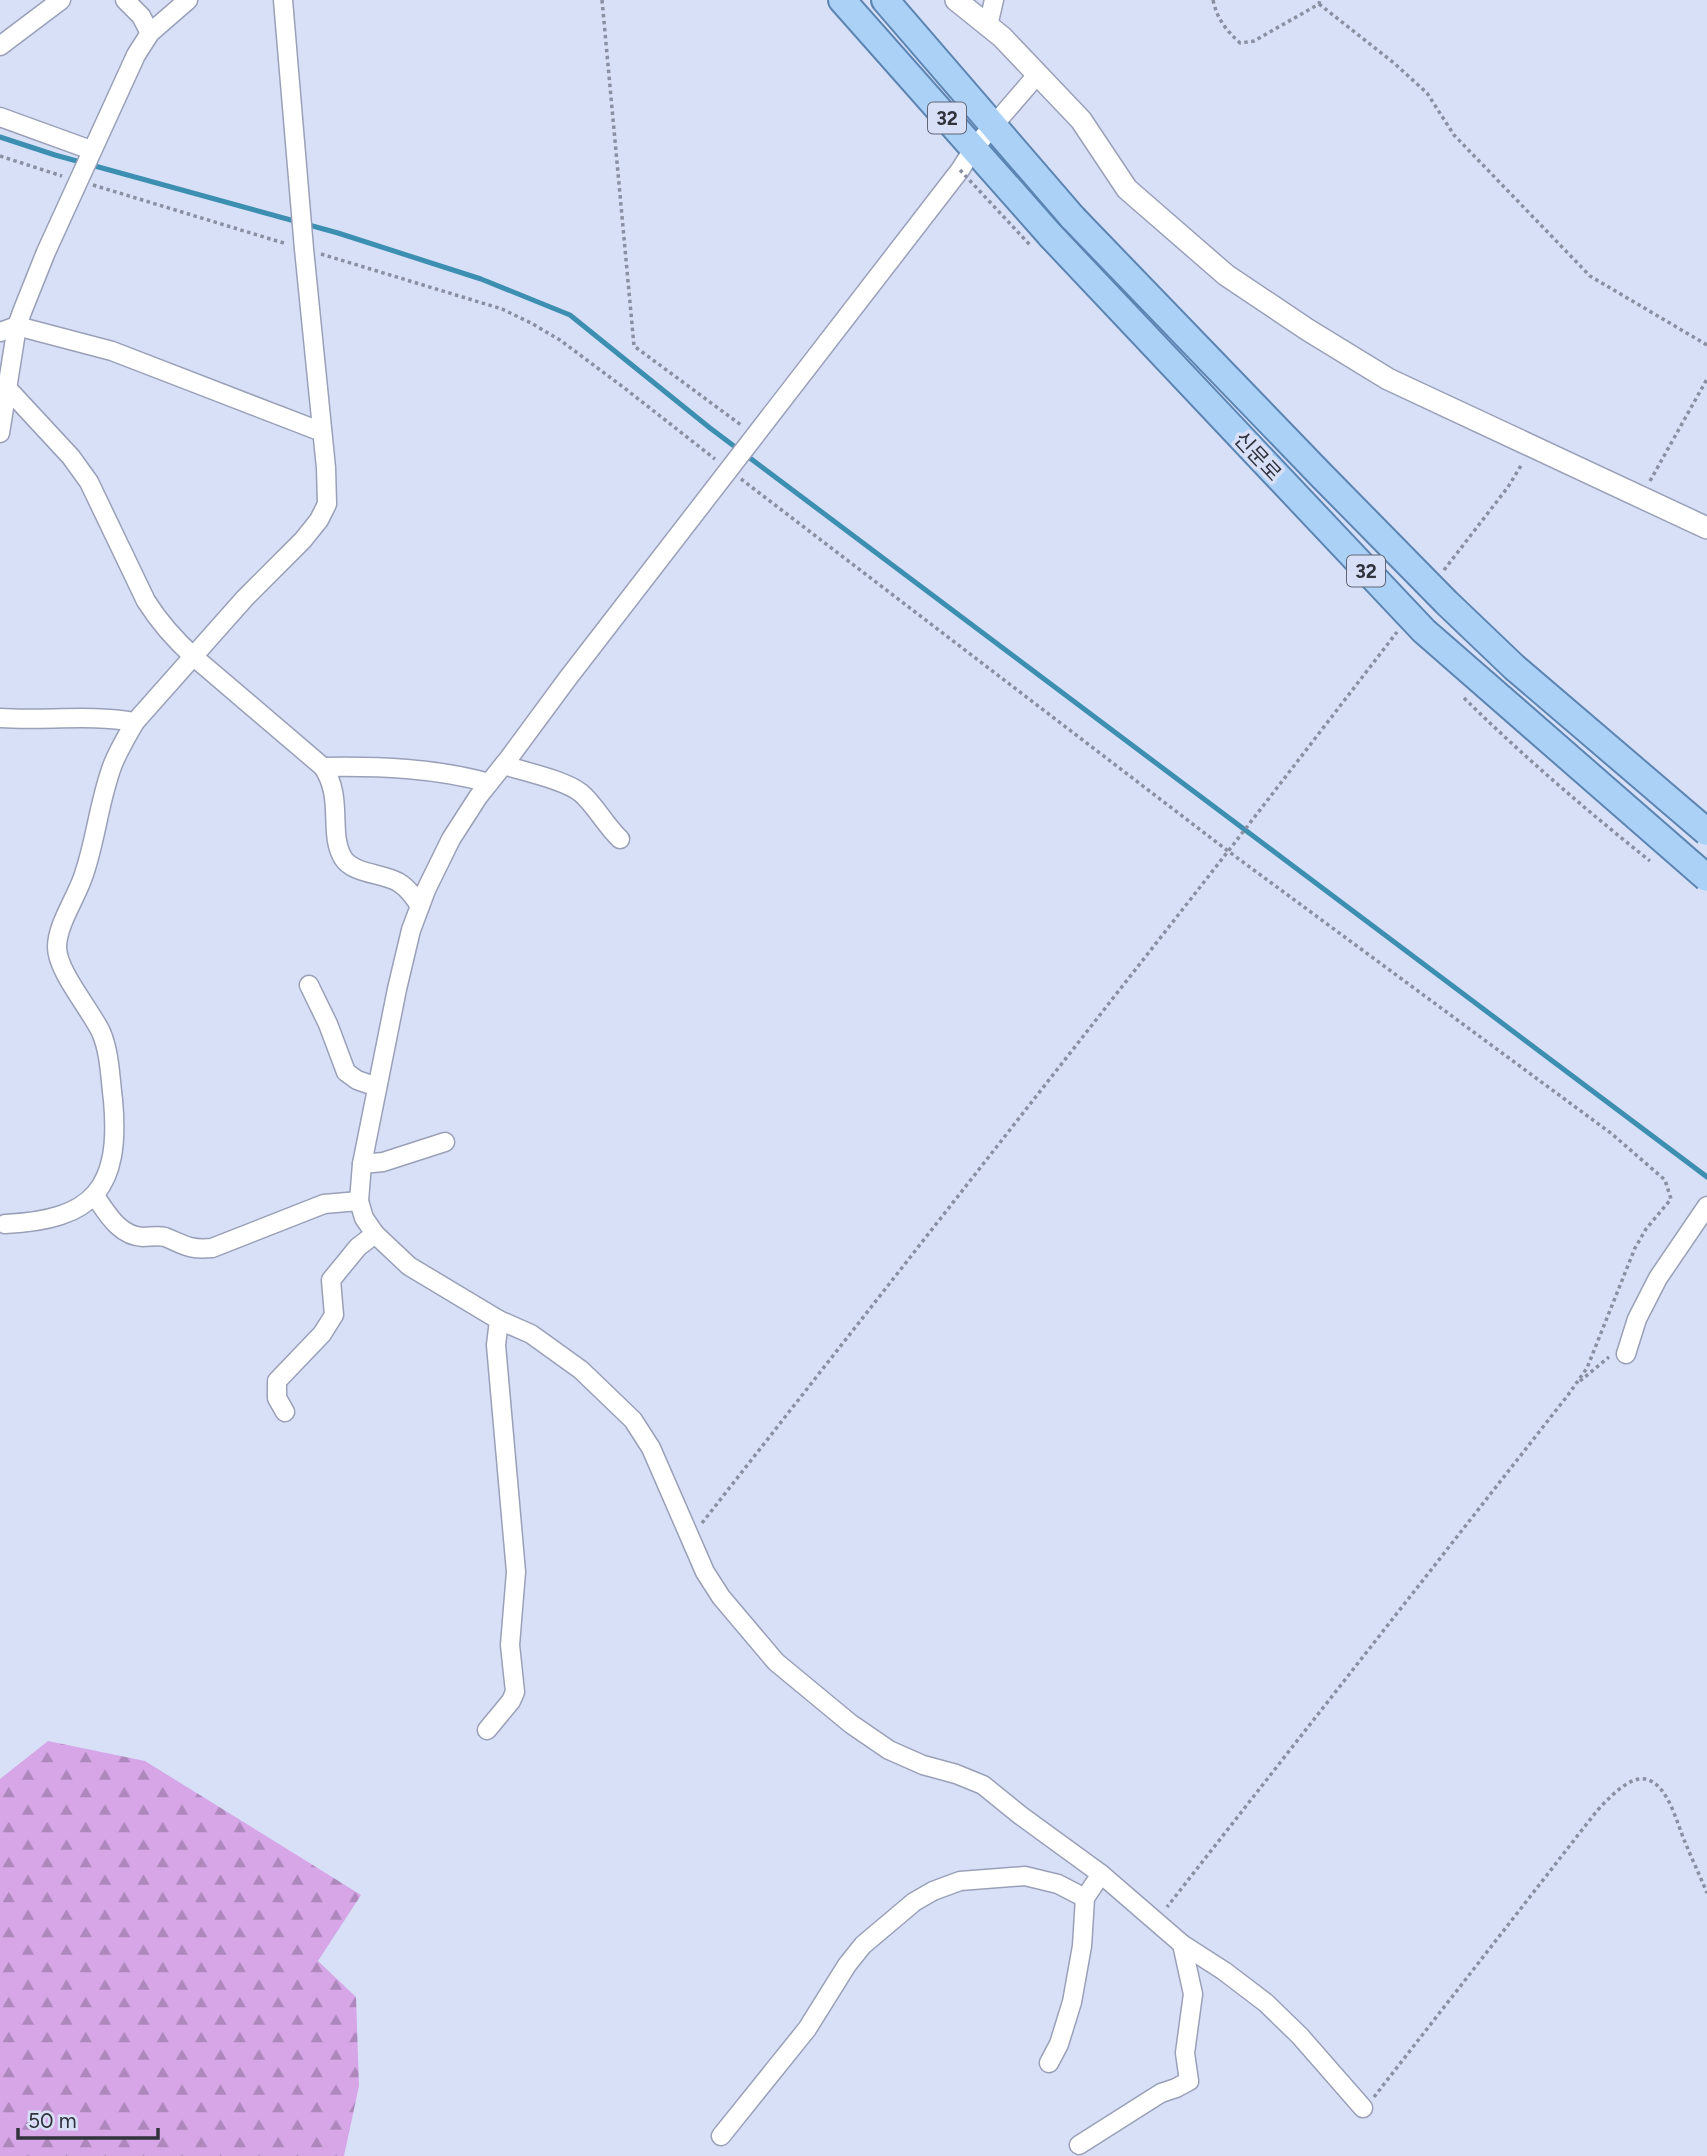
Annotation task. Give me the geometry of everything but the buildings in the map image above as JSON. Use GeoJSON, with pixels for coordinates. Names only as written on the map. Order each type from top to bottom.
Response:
{"type":"FeatureCollection","features":[{"type":"Feature","properties":{"kind":"main road","name":"신문로"},"geometry":{"type":"LineString","coordinates":[[842,0],[1051,236],[1424,631],[1707,878]]}},
{"type":"Feature","properties":{"kind":"main road","name":"신문로"},"geometry":{"type":"LineString","coordinates":[[886,0],[1073,218],[1447,603],[1514,667],[1707,832]]}},
{"type":"Feature","properties":{"kind":"street"},"geometry":{"type":"LineString","coordinates":[[0,46],[61,0]]}},
{"type":"Feature","properties":{"kind":"street"},"geometry":{"type":"LineString","coordinates":[[125,0],[141,16],[150,33]]}},
{"type":"Feature","properties":{"kind":"street"},"geometry":{"type":"LineString","coordinates":[[0,433],[17,326],[46,252],[136,55],[150,33],[188,0]]}},
{"type":"Feature","properties":{"kind":"street"},"geometry":{"type":"LineString","coordinates":[[5,1224],[35,1222],[79,1208],[95,1196],[110,1168],[115,1143],[109,1056],[102,1034],[70,981],[57,947],[62,927],[83,879],[112,766],[135,722],[245,598],[303,540],[319,520],[327,504],[328,489],[283,0]]}},
{"type":"Feature","properties":{"kind":"street"},"geometry":{"type":"LineString","coordinates":[[956,0],[1002,37],[1082,120],[1127,188],[1226,275],[1388,379],[1707,528]]}},
{"type":"Feature","properties":{"kind":"street"},"geometry":{"type":"LineString","coordinates":[[988,26],[994,0]]}},
{"type":"Feature","properties":{"kind":"street"},"geometry":{"type":"LineString","coordinates":[[1037,75],[974,148],[960,170],[568,678],[478,797],[452,839],[426,890],[411,930],[362,1164],[359,1201],[364,1218],[375,1234],[409,1266],[499,1320],[531,1334],[581,1370],[633,1420],[651,1448],[705,1572],[721,1597],[776,1662],[851,1724],[888,1750],[923,1765],[984,1785],[1101,1874],[1182,1944],[1266,2003],[1300,2036],[1363,2108]]}},
{"type":"Feature","properties":{"kind":"street"},"geometry":{"type":"LineString","coordinates":[[0,117],[91,150]]}},
{"type":"Feature","properties":{"kind":"street"},"geometry":{"type":"LineString","coordinates":[[0,332],[17,326],[112,351],[322,432]]}},
{"type":"Feature","properties":{"kind":"street"},"geometry":{"type":"LineString","coordinates":[[8,389],[71,457],[89,482],[146,601],[163,626],[194,657],[323,767],[330,777],[335,795],[338,848],[345,861],[356,868],[398,882],[411,893],[420,906]]}},
{"type":"Feature","properties":{"kind":"street"},"geometry":{"type":"LineString","coordinates":[[0,718],[112,718],[135,722]]}},
{"type":"Feature","properties":{"kind":"street"},"geometry":{"type":"LineString","coordinates":[[504,765],[569,785],[580,792],[607,828],[620,839]]}},
{"type":"Feature","properties":{"kind":"street"},"geometry":{"type":"LineString","coordinates":[[323,767],[388,768],[471,778],[489,783]]}},
{"type":"Feature","properties":{"kind":"street"},"geometry":{"type":"LineString","coordinates":[[309,985],[328,1024],[346,1072],[357,1080],[377,1087]]}},
{"type":"Feature","properties":{"kind":"street"},"geometry":{"type":"LineString","coordinates":[[362,1164],[383,1162],[445,1142]]}},
{"type":"Feature","properties":{"kind":"street"},"geometry":{"type":"LineString","coordinates":[[95,1196],[125,1233],[141,1237],[162,1236],[195,1250],[212,1248],[324,1204],[359,1201]]}},
{"type":"Feature","properties":{"kind":"street"},"geometry":{"type":"LineString","coordinates":[[1628,1348],[1637,1319],[1658,1278],[1707,1206]]}},
{"type":"Feature","properties":{"kind":"street"},"geometry":{"type":"LineString","coordinates":[[285,1412],[277,1398],[278,1381],[322,1334],[334,1314],[331,1280],[358,1247],[375,1234]]}},
{"type":"Feature","properties":{"kind":"street"},"geometry":{"type":"LineString","coordinates":[[487,1730],[511,1701],[515,1692],[510,1644],[516,1572],[496,1345],[499,1320]]}},
{"type":"Feature","properties":{"kind":"street"},"geometry":{"type":"LineString","coordinates":[[1049,2063],[1059,2044],[1072,2002],[1082,1946],[1085,1898],[1101,1874]]}},
{"type":"Feature","properties":{"kind":"street"},"geometry":{"type":"LineString","coordinates":[[721,2136],[807,2029],[847,1965],[863,1945],[914,1902],[933,1891],[960,1881],[1026,1876],[1058,1884],[1085,1898]]}},
{"type":"Feature","properties":{"kind":"street"},"geometry":{"type":"LineString","coordinates":[[1079,2145],[1161,2093],[1189,2081],[1185,2053],[1193,1994],[1182,1944]]}},
{"type":"Feature","properties":{"kind":"path"},"geometry":{"type":"LineString","coordinates":[[602,0],[634,346],[752,440]]}},
{"type":"Feature","properties":{"kind":"path"},"geometry":{"type":"LineString","coordinates":[[1213,0],[1216,15],[1240,43],[1254,41],[1319,2],[1427,93],[1454,135],[1590,276],[1707,345]]}},
{"type":"Feature","properties":{"kind":"path"},"geometry":{"type":"LineString","coordinates":[[0,156],[502,309],[560,340],[732,466],[1228,851],[1612,1135],[1665,1180],[1671,1199],[1646,1229],[1635,1248],[1587,1368],[1155,1922]]}},
{"type":"Feature","properties":{"kind":"path"},"geometry":{"type":"LineString","coordinates":[[1641,497],[1707,379]]}},
{"type":"Feature","properties":{"kind":"path"},"geometry":{"type":"LineString","coordinates":[[690,1538],[1262,807]]}},
{"type":"Feature","properties":{"kind":"path"},"geometry":{"type":"LineString","coordinates":[[1575,1385],[1628,1348]]}},
{"type":"Feature","properties":{"kind":"path"},"geometry":{"type":"LineString","coordinates":[[1363,2108],[1383,2088],[1596,1812],[1611,1795],[1626,1785],[1639,1779],[1647,1779],[1659,1788],[1672,1807],[1707,1893]]}},
{"type":"Feature","properties":{"kind":"green space"},"geometry":{"type":"Polygon","coordinates":[[[48,1741],[145,1761],[361,1895],[318,1961],[356,1997],[359,2086],[344,2156],[0,2156],[0,1779],[48,1741]]]}},
{"type":"Feature","properties":{"kind":"waterway"},"geometry":{"type":"LineString","coordinates":[[0,137],[55,155],[338,233],[481,279],[570,315],[710,428],[1707,1177]]}}]}
